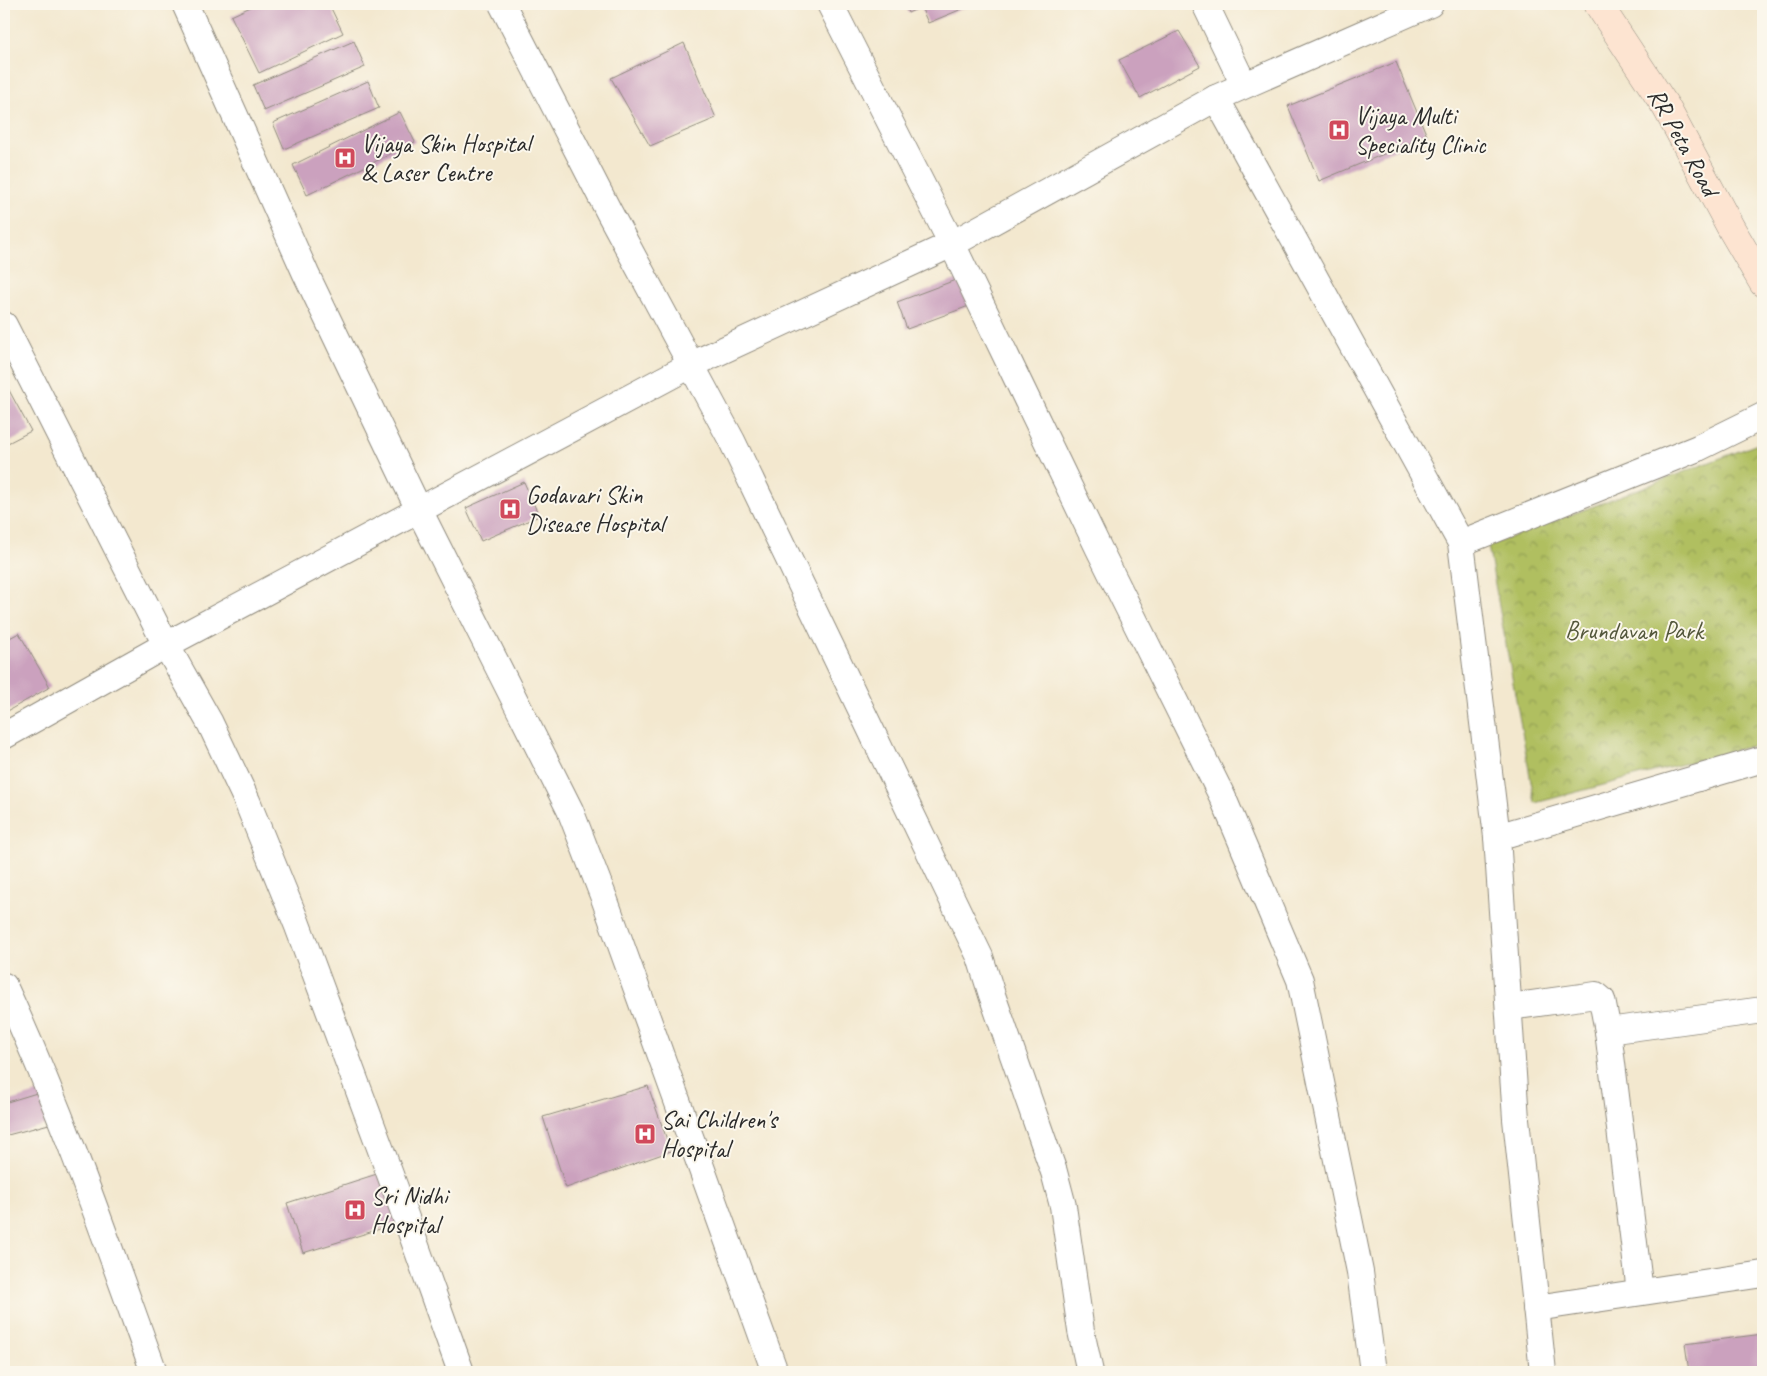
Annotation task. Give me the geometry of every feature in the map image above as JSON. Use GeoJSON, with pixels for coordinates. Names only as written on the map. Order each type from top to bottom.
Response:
{"type":"FeatureCollection","features":[{"type":"Feature","properties":{"kind":"street"},"geometry":{"type":"LineString","coordinates":[[185,4],[306,274],[419,510],[570,810],[608,907],[775,1372]]}},
{"type":"Feature","properties":{"kind":"street"},"geometry":{"type":"LineString","coordinates":[[502,4],[609,212],[736,450],[980,957],[1054,1172],[1063,1206],[1081,1332],[1090,1372]]}},
{"type":"Feature","properties":{"kind":"street"},"geometry":{"type":"LineString","coordinates":[[830,4],[952,244],[1099,549],[1223,798],[1300,980],[1360,1272],[1374,1372]]}},
{"type":"Feature","properties":{"kind":"street"},"geometry":{"type":"LineString","coordinates":[[1205,4],[1244,85]]}},
{"type":"Feature","properties":{"kind":"street"},"geometry":{"type":"LineString","coordinates":[[4,736],[166,645],[691,365],[952,244],[1216,98],[1430,4]]}},
{"type":"Feature","properties":{"kind":"street","name":"RR Peta Road"},"geometry":{"type":"LineString","coordinates":[[1598,4],[1666,108],[1763,283]]}},
{"type":"Feature","properties":{"kind":"street"},"geometry":{"type":"LineString","coordinates":[[1216,98],[1461,543],[1497,837],[1516,1119],[1543,1372]]}},
{"type":"Feature","properties":{"kind":"street"},"geometry":{"type":"LineString","coordinates":[[4,325],[166,645],[210,724],[238,784],[297,924],[402,1204],[461,1372]]}},
{"type":"Feature","properties":{"kind":"street"},"geometry":{"type":"LineString","coordinates":[[1461,543],[1698,448],[1763,416]]}},
{"type":"Feature","properties":{"kind":"street"},"geometry":{"type":"LineString","coordinates":[[1497,837],[1763,759]]}},
{"type":"Feature","properties":{"kind":"street"},"geometry":{"type":"LineString","coordinates":[[4,986],[27,1035],[64,1126],[116,1263],[154,1372]]}},
{"type":"Feature","properties":{"kind":"street"},"geometry":{"type":"LineString","coordinates":[[1508,1007],[1596,995],[1602,1000],[1608,1031],[1640,1292]]}},
{"type":"Feature","properties":{"kind":"street"},"geometry":{"type":"LineString","coordinates":[[1608,1031],[1763,1010]]}},
{"type":"Feature","properties":{"kind":"street"},"geometry":{"type":"LineString","coordinates":[[1536,1308],[1763,1274]]}},
{"type":"Feature","properties":{"kind":"green space","name":"Brundavan Park"},"geometry":{"type":"Polygon","coordinates":[[[1763,442],[1763,743],[1535,803],[1488,546],[1763,442]]]}},
{"type":"Feature","properties":{"kind":"building"},"geometry":{"type":"Polygon","coordinates":[[[257,4],[329,4],[343,33],[259,73],[231,16],[257,4]]]}},
{"type":"Feature","properties":{"kind":"building"},"geometry":{"type":"Polygon","coordinates":[[[904,4],[974,4],[928,23],[921,7],[908,13],[904,4]]]}},
{"type":"Feature","properties":{"kind":"building"},"geometry":{"type":"Polygon","coordinates":[[[1179,31],[1200,66],[1140,98],[1119,60],[1179,31]]]}},
{"type":"Feature","properties":{"kind":"building"},"geometry":{"type":"Polygon","coordinates":[[[354,41],[365,67],[264,111],[253,85],[354,41]]]}},
{"type":"Feature","properties":{"kind":"building"},"geometry":{"type":"Polygon","coordinates":[[[684,43],[716,118],[650,146],[611,78],[684,43]]]}},
{"type":"Feature","properties":{"kind":"building"},"geometry":{"type":"Polygon","coordinates":[[[1396,62],[1427,136],[1319,181],[1288,106],[1396,62]]]}},
{"type":"Feature","properties":{"kind":"building"},"geometry":{"type":"Polygon","coordinates":[[[368,81],[379,108],[284,149],[273,123],[368,81]]]}},
{"type":"Feature","properties":{"kind":"building"},"geometry":{"type":"Polygon","coordinates":[[[400,112],[415,142],[307,195],[293,165],[400,112]]]}},
{"type":"Feature","properties":{"kind":"building"},"geometry":{"type":"Polygon","coordinates":[[[966,276],[977,303],[907,329],[897,302],[966,276]]]}},
{"type":"Feature","properties":{"kind":"building"},"geometry":{"type":"Polygon","coordinates":[[[4,381],[31,431],[4,445],[4,381]]]}},
{"type":"Feature","properties":{"kind":"building"},"geometry":{"type":"Polygon","coordinates":[[[524,482],[539,516],[481,541],[466,508],[524,482]]]}},
{"type":"Feature","properties":{"kind":"building"},"geometry":{"type":"Polygon","coordinates":[[[19,633],[50,687],[4,713],[4,641],[19,633]]]}},
{"type":"Feature","properties":{"kind":"building"},"geometry":{"type":"Polygon","coordinates":[[[648,1086],[671,1151],[566,1188],[543,1117],[648,1086]]]}},
{"type":"Feature","properties":{"kind":"building"},"geometry":{"type":"Polygon","coordinates":[[[40,1092],[49,1124],[4,1136],[4,1103],[40,1092]]]}},
{"type":"Feature","properties":{"kind":"building"},"geometry":{"type":"Polygon","coordinates":[[[383,1172],[399,1223],[303,1253],[287,1203],[383,1172]]]}},
{"type":"Feature","properties":{"kind":"building"},"geometry":{"type":"Polygon","coordinates":[[[1763,1334],[1763,1372],[1689,1372],[1685,1344],[1763,1334]]]}},
{"type":"Feature","properties":{"kind":"place","name":"Vijaya Multi Speciality Clinic"},"geometry":{"type":"Point","coordinates":[1339,130]}},
{"type":"Feature","properties":{"kind":"place","name":"Vijaya Skin Hospital & Laser Centre"},"geometry":{"type":"Point","coordinates":[345,158]}},
{"type":"Feature","properties":{"kind":"place","name":"Godavari Skin Disease Hospital"},"geometry":{"type":"Point","coordinates":[510,509]}},
{"type":"Feature","properties":{"kind":"place","name":"Sai Children's Hospital"},"geometry":{"type":"Point","coordinates":[645,1134]}},
{"type":"Feature","properties":{"kind":"place","name":"Sri Nidhi Hospital"},"geometry":{"type":"Point","coordinates":[355,1210]}}]}
